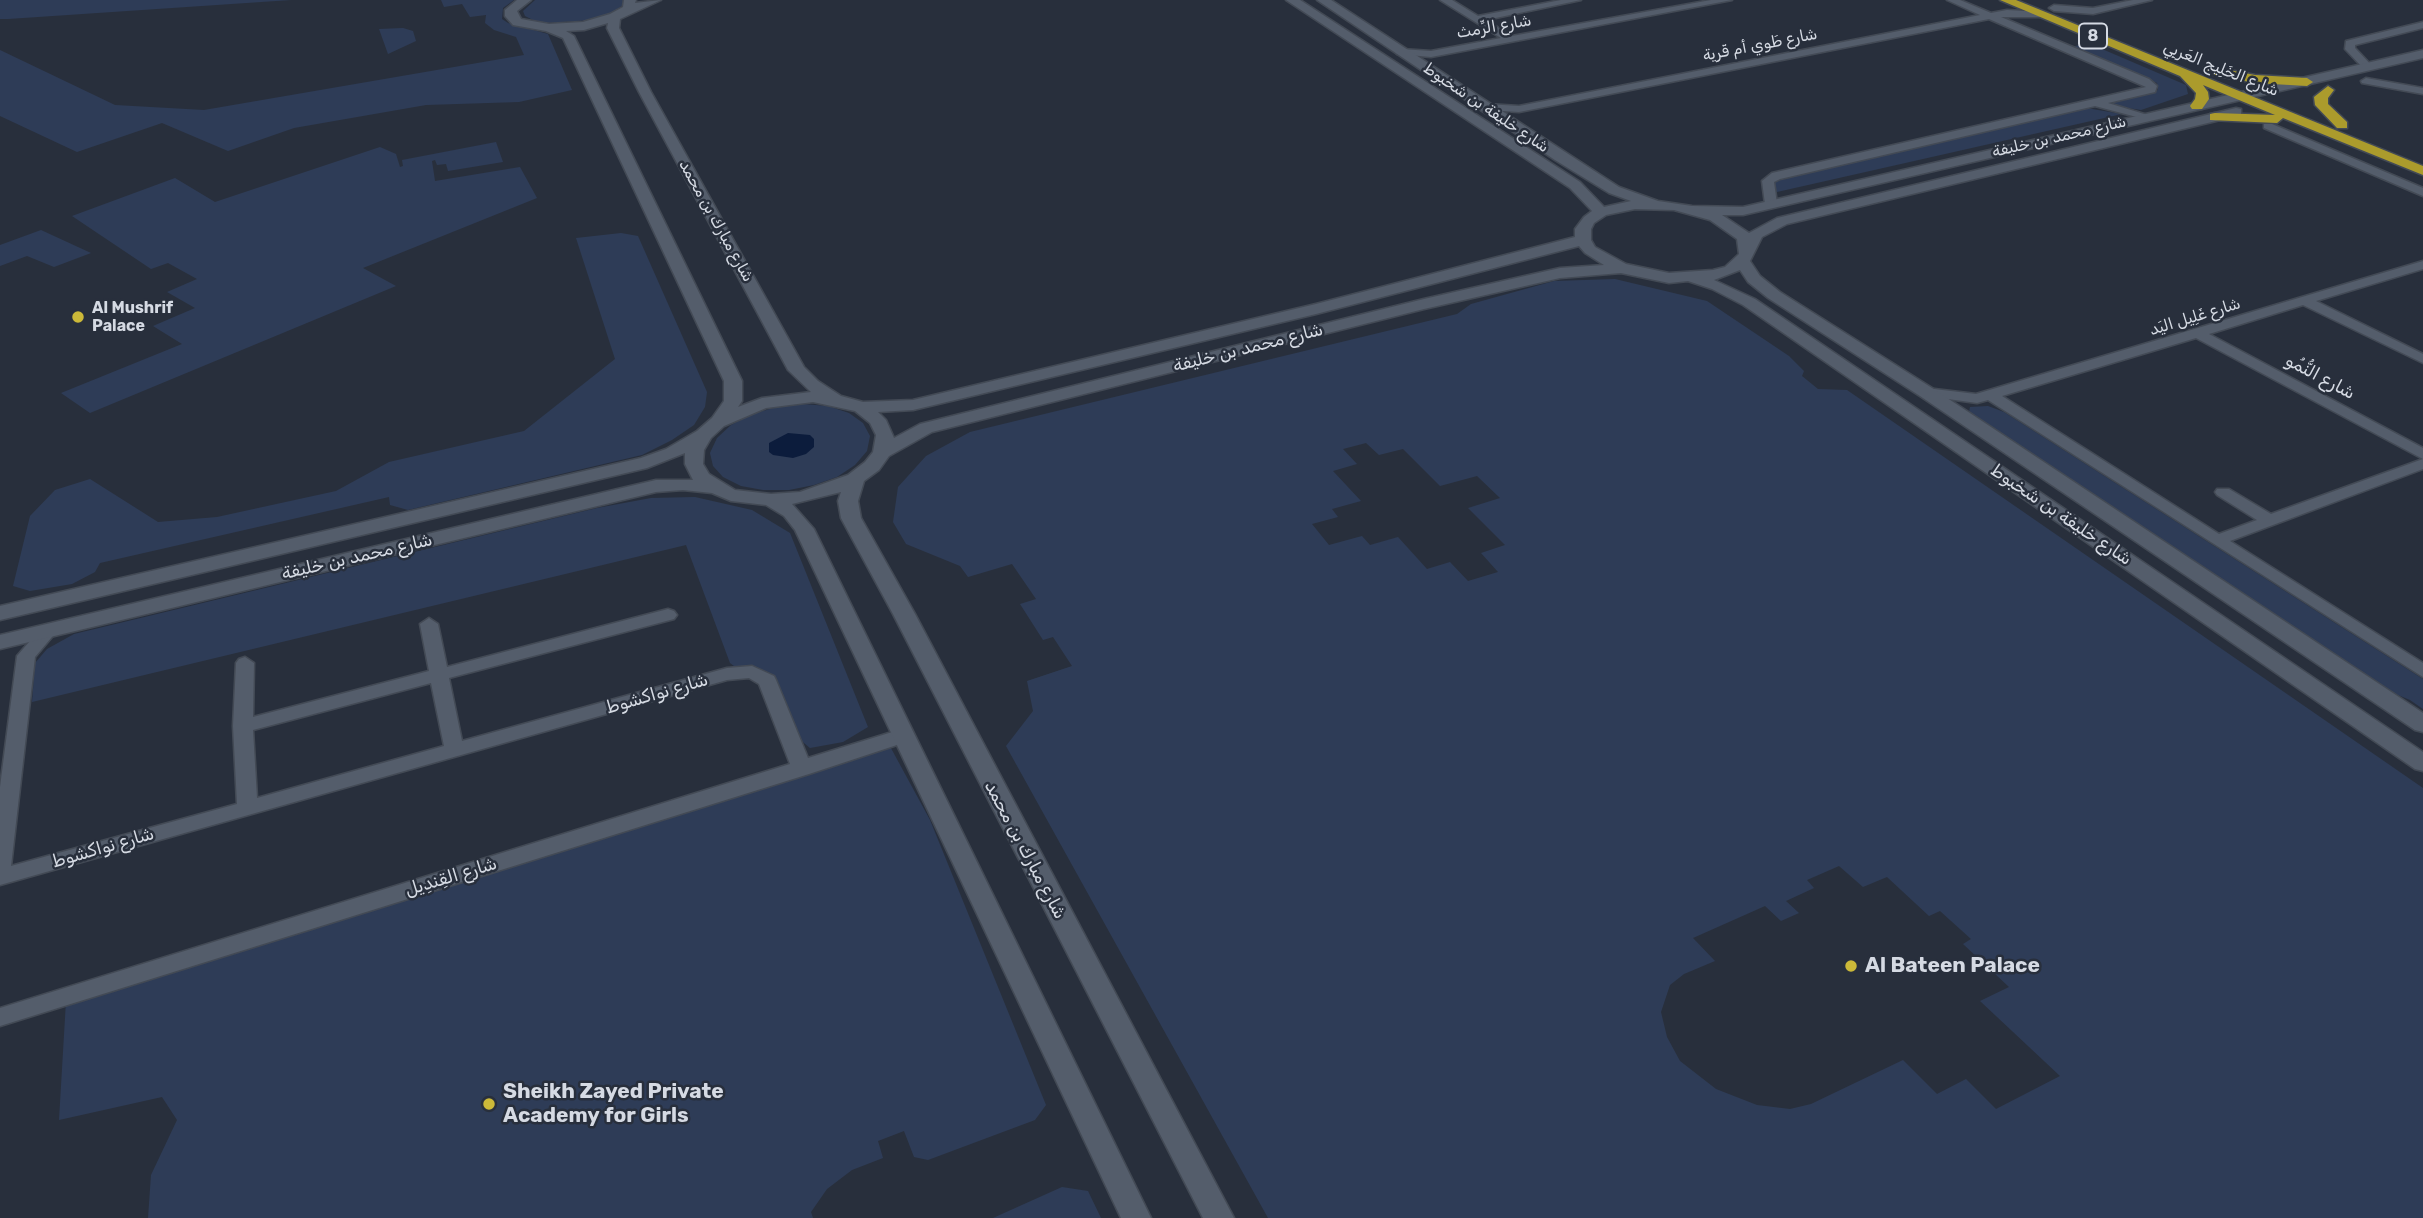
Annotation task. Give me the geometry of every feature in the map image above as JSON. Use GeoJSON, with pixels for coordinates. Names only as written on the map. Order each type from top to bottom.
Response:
{"type":"FeatureCollection","features":[{"type":"Feature","properties":{"kind":"highway","name":"شارع الخَلِيج العَربِي"},"geometry":{"type":"LineString","coordinates":[[2034,0],[2092,17],[2208,70],[2316,128],[2423,171]]}},
{"type":"Feature","properties":{"kind":"highway","name":"شارع الخَلِيج العَربِي"},"geometry":{"type":"LineString","coordinates":[[2008,5],[2039,14],[2242,97],[2262,99]]}},
{"type":"Feature","properties":{"kind":"highway"},"geometry":{"type":"LineString","coordinates":[[2208,70],[2255,79],[2307,82]]}},
{"type":"Feature","properties":{"kind":"highway"},"geometry":{"type":"LineString","coordinates":[[2181,72],[2203,92],[2197,106]]}},
{"type":"Feature","properties":{"kind":"highway"},"geometry":{"type":"LineString","coordinates":[[2328,90],[2322,97],[2322,105],[2342,125]]}},
{"type":"Feature","properties":{"kind":"highway","name":"شارع الخَلِيج العَربِي"},"geometry":{"type":"LineString","coordinates":[[2282,101],[2423,158]]}},
{"type":"Feature","properties":{"kind":"highway"},"geometry":{"type":"LineString","coordinates":[[2215,117],[2266,117],[2316,128]]}},
{"type":"Feature","properties":{"kind":"main road"},"geometry":{"type":"LineString","coordinates":[[525,0],[511,10],[511,16],[517,22],[549,28],[568,36],[733,381],[733,401],[695,450],[695,464],[701,477],[716,488]]}},
{"type":"Feature","properties":{"kind":"main road"},"geometry":{"type":"LineString","coordinates":[[549,28],[584,26],[614,17],[629,4],[655,0]]}},
{"type":"Feature","properties":{"kind":"main road","name":"شارع خليفة بن شخبوط"},"geometry":{"type":"LineString","coordinates":[[1292,0],[1575,185],[1601,212]]}},
{"type":"Feature","properties":{"kind":"main road","name":"شارع خليفة بن شخبوط"},"geometry":{"type":"LineString","coordinates":[[1323,0],[1614,190],[1655,205]]}},
{"type":"Feature","properties":{"kind":"main road","name":"شارع مبارك بن محمد"},"geometry":{"type":"LineString","coordinates":[[614,17],[613,28],[645,92],[797,370],[812,385],[854,405]]}},
{"type":"Feature","properties":{"kind":"main road","name":"شارع محمد بن خليفة"},"geometry":{"type":"LineString","coordinates":[[2262,99],[2282,101],[2328,90],[2423,54]]}},
{"type":"Feature","properties":{"kind":"main road","name":"شارع محمد بن خليفة"},"geometry":{"type":"LineString","coordinates":[[1693,278],[1714,275],[1745,255],[1756,234],[1782,221],[2215,117],[2307,82],[2423,67]]}},
{"type":"Feature","properties":{"kind":"main road","name":"شارع محمد بن خليفة"},"geometry":{"type":"LineString","coordinates":[[1694,210],[1743,211],[2242,97]]}},
{"type":"Feature","properties":{"kind":"main road"},"geometry":{"type":"LineString","coordinates":[[1693,278],[1644,275],[1603,260],[1590,250],[1583,240],[1583,229],[1589,220],[1601,212],[1635,205],[1694,210]]}},
{"type":"Feature","properties":{"kind":"main road","name":"شارع خليفة بن شخبوط"},"geometry":{"type":"LineString","coordinates":[[1694,210],[1732,227],[1744,237],[1745,255],[1754,279],[1774,295],[1926,392],[2423,724]]}},
{"type":"Feature","properties":{"kind":"main road","name":"شارع محمد بن خليفة"},"geometry":{"type":"LineString","coordinates":[[0,614],[646,462],[673,453],[750,407],[788,398],[813,397],[854,405],[913,405],[1316,309],[1583,240]]}},
{"type":"Feature","properties":{"kind":"main road","name":"شارع محمد بن خليفة"},"geometry":{"type":"LineString","coordinates":[[4,641],[656,486],[683,484],[716,488],[731,495],[771,500],[801,498],[830,491],[855,479],[872,466],[882,452],[926,428],[1437,301],[1560,273],[1621,268]]}},
{"type":"Feature","properties":{"kind":"main road","name":"شارع خليفة بن شخبوط"},"geometry":{"type":"LineString","coordinates":[[1693,278],[1718,286],[1749,302],[2423,763]]}},
{"type":"Feature","properties":{"kind":"main road"},"geometry":{"type":"LineString","coordinates":[[854,405],[877,420],[885,435],[882,452]]}},
{"type":"Feature","properties":{"kind":"main road","name":"شارع مبارك بن محمد"},"geometry":{"type":"LineString","coordinates":[[855,479],[848,500],[851,518],[904,614],[1219,1218]]}},
{"type":"Feature","properties":{"kind":"main road"},"geometry":{"type":"LineString","coordinates":[[771,500],[791,512],[804,529],[1136,1218]]}},
{"type":"Feature","properties":{"kind":"street"},"geometry":{"type":"LineString","coordinates":[[1445,0],[1511,40]]}},
{"type":"Feature","properties":{"kind":"street"},"geometry":{"type":"LineString","coordinates":[[1477,19],[1576,0]]}},
{"type":"Feature","properties":{"kind":"street","name":"شارع الرِّمث"},"geometry":{"type":"LineString","coordinates":[[1401,52],[1431,54],[1727,0]]}},
{"type":"Feature","properties":{"kind":"street"},"geometry":{"type":"LineString","coordinates":[[1771,204],[1768,181],[1776,176],[2151,90],[2152,86],[1952,0]]}},
{"type":"Feature","properties":{"kind":"street"},"geometry":{"type":"LineString","coordinates":[[2087,0],[2108,8]]}},
{"type":"Feature","properties":{"kind":"street"},"geometry":{"type":"LineString","coordinates":[[2092,17],[2108,8],[2147,0]]}},
{"type":"Feature","properties":{"kind":"street","name":"شارع طَوي أم قَرية"},"geometry":{"type":"LineString","coordinates":[[1487,107],[1519,109],[1990,16],[2008,5]]}},
{"type":"Feature","properties":{"kind":"street"},"geometry":{"type":"LineString","coordinates":[[2423,25],[2350,43],[2350,49],[2367,74],[2423,91]]}},
{"type":"Feature","properties":{"kind":"street"},"geometry":{"type":"LineString","coordinates":[[1421,65],[1431,54]]}},
{"type":"Feature","properties":{"kind":"street"},"geometry":{"type":"LineString","coordinates":[[2095,103],[2148,117]]}},
{"type":"Feature","properties":{"kind":"street"},"geometry":{"type":"LineString","coordinates":[[1509,122],[1510,114],[1519,109]]}},
{"type":"Feature","properties":{"kind":"street"},"geometry":{"type":"LineString","coordinates":[[2268,126],[2423,192]]}},
{"type":"Feature","properties":{"kind":"street","name":"شارع غَلِيل اليَد"},"geometry":{"type":"LineString","coordinates":[[1926,392],[1983,397],[2307,302],[2423,265]]}},
{"type":"Feature","properties":{"kind":"street"},"geometry":{"type":"LineString","coordinates":[[2307,302],[2423,359]]}},
{"type":"Feature","properties":{"kind":"street","name":"شارع النُّمُو"},"geometry":{"type":"LineString","coordinates":[[2199,334],[2423,454]]}},
{"type":"Feature","properties":{"kind":"street"},"geometry":{"type":"LineString","coordinates":[[1968,422],[1969,410],[1983,397],[2217,540],[2423,671]]}},
{"type":"Feature","properties":{"kind":"street"},"geometry":{"type":"LineString","coordinates":[[2217,540],[2423,464]]}},
{"type":"Feature","properties":{"kind":"street"},"geometry":{"type":"LineString","coordinates":[[2223,492],[2271,521]]}},
{"type":"Feature","properties":{"kind":"street"},"geometry":{"type":"LineString","coordinates":[[243,726],[668,615]]}},
{"type":"Feature","properties":{"kind":"street"},"geometry":{"type":"LineString","coordinates":[[429,624],[454,750]]}},
{"type":"Feature","properties":{"kind":"street"},"geometry":{"type":"LineString","coordinates":[[0,868],[8,724],[26,656],[48,631]]}},
{"type":"Feature","properties":{"kind":"street"},"geometry":{"type":"LineString","coordinates":[[4,641],[26,656]]}},
{"type":"Feature","properties":{"kind":"street"},"geometry":{"type":"LineString","coordinates":[[245,663],[243,726],[247,807]]}},
{"type":"Feature","properties":{"kind":"street","name":"شارع نواكشوط"},"geometry":{"type":"LineString","coordinates":[[0,877],[727,674],[752,672],[767,680],[802,769]]}},
{"type":"Feature","properties":{"kind":"street","name":"شارع القِندِيل"},"geometry":{"type":"LineString","coordinates":[[0,1017],[902,736]]}},
{"type":"Feature","properties":{"kind":"shaded area"},"geometry":{"type":"Polygon","coordinates":[[[0,0],[291,0],[0,19],[0,0]]]}},
{"type":"Feature","properties":{"kind":"shaded area"},"geometry":{"type":"Polygon","coordinates":[[[441,0],[514,0],[503,8],[502,19],[548,34],[572,90],[519,102],[426,105],[294,128],[228,151],[162,123],[77,152],[0,116],[0,50],[115,105],[204,110],[524,55],[516,37],[494,30],[485,23],[486,15],[470,17],[462,4],[444,7],[441,0]]]}},
{"type":"Feature","properties":{"kind":"shaded area"},"geometry":{"type":"Polygon","coordinates":[[[535,0],[623,0],[623,5],[608,16],[593,20],[545,23],[525,16],[523,11],[535,0]]]}},
{"type":"Feature","properties":{"kind":"shaded area"},"geometry":{"type":"Polygon","coordinates":[[[403,28],[413,31],[416,41],[388,54],[379,29],[403,28]]]}},
{"type":"Feature","properties":{"kind":"shaded area"},"geometry":{"type":"Polygon","coordinates":[[[2088,43],[2186,85],[2188,94],[2141,110],[2115,106],[2112,102],[2158,90],[2157,83],[2071,47],[2088,43]]]}},
{"type":"Feature","properties":{"kind":"shaded area"},"geometry":{"type":"Polygon","coordinates":[[[2086,108],[2122,114],[1777,192],[1771,181],[2086,108]]]}},
{"type":"Feature","properties":{"kind":"shaded area"},"geometry":{"type":"Polygon","coordinates":[[[496,142],[503,162],[448,171],[446,164],[437,165],[435,160],[432,161],[435,181],[520,167],[537,198],[363,268],[396,286],[90,413],[61,393],[182,344],[153,326],[195,308],[167,292],[197,279],[168,263],[151,269],[72,216],[175,178],[215,202],[380,147],[396,154],[400,167],[403,166],[402,160],[496,142]]]}},
{"type":"Feature","properties":{"kind":"shaded area"},"geometry":{"type":"Polygon","coordinates":[[[41,230],[91,253],[54,267],[27,256],[0,266],[0,245],[41,230]]]}},
{"type":"Feature","properties":{"kind":"shaded area"},"geometry":{"type":"Polygon","coordinates":[[[621,233],[638,236],[707,392],[705,407],[694,425],[672,440],[642,455],[408,510],[390,505],[389,497],[100,563],[95,572],[72,584],[30,591],[13,586],[30,516],[55,490],[90,479],[158,522],[217,517],[336,491],[389,462],[524,431],[615,359],[576,238],[621,233]]]}},
{"type":"Feature","properties":{"kind":"shaded area"},"geometry":{"type":"Polygon","coordinates":[[[1615,279],[1707,301],[1789,356],[1804,371],[1802,376],[1818,389],[1847,390],[2423,788],[2423,1218],[1268,1218],[1006,746],[1033,711],[1027,681],[1072,666],[1053,637],[1043,640],[1020,604],[1036,599],[1012,564],[968,577],[960,566],[906,544],[893,522],[898,487],[926,456],[970,432],[1457,314],[1471,304],[1554,281],[1615,279]],[[1366,443],[1343,449],[1357,464],[1333,471],[1361,501],[1332,509],[1338,517],[1312,524],[1329,545],[1362,536],[1370,545],[1398,537],[1427,569],[1450,562],[1468,581],[1498,572],[1481,553],[1505,545],[1468,508],[1500,498],[1477,476],[1440,486],[1403,449],[1379,455],[1366,443]],[[1839,866],[1807,880],[1814,888],[1786,901],[1799,913],[1781,921],[1765,906],[1693,938],[1715,961],[1684,974],[1670,985],[1661,1012],[1667,1037],[1680,1061],[1716,1089],[1757,1105],[1790,1109],[1811,1104],[1903,1060],[1937,1094],[1966,1079],[1996,1109],[2060,1076],[1980,1001],[2009,987],[1963,944],[1971,939],[1940,911],[1929,916],[1887,877],[1863,887],[1839,866]]]}},
{"type":"Feature","properties":{"kind":"shaded area"},"geometry":{"type":"Polygon","coordinates":[[[803,404],[828,406],[849,413],[863,423],[870,436],[867,451],[855,465],[837,477],[789,490],[763,490],[741,486],[723,477],[713,466],[710,453],[717,438],[731,425],[752,414],[803,404]]]}},
{"type":"Feature","properties":{"kind":"shaded area"},"geometry":{"type":"Polygon","coordinates":[[[1988,406],[2004,412],[2423,679],[2423,709],[2410,700],[2374,685],[1968,417],[1970,407],[1988,406]]]}},
{"type":"Feature","properties":{"kind":"shaded area"},"geometry":{"type":"Polygon","coordinates":[[[788,433],[810,435],[814,439],[814,447],[806,454],[793,458],[769,452],[769,443],[788,433]]]}},
{"type":"Feature","properties":{"kind":"shaded area"},"geometry":{"type":"Polygon","coordinates":[[[695,497],[752,510],[790,533],[868,727],[843,742],[810,748],[798,738],[788,707],[730,663],[686,545],[32,702],[35,663],[47,649],[74,634],[597,508],[651,498],[695,497]]]}},
{"type":"Feature","properties":{"kind":"shaded area"},"geometry":{"type":"Polygon","coordinates":[[[886,739],[930,820],[1046,1105],[1035,1120],[928,1160],[914,1157],[904,1131],[878,1141],[883,1158],[852,1170],[827,1189],[811,1212],[813,1218],[148,1218],[151,1175],[177,1120],[162,1097],[59,1120],[66,1001],[886,739]]]}},
{"type":"Feature","properties":{"kind":"shaded area"},"geometry":{"type":"Polygon","coordinates":[[[1062,1187],[1088,1191],[1101,1218],[993,1218],[1062,1187]]]}},
{"type":"Feature","properties":{"kind":"place","name":"Al Mushrif Palace"},"geometry":{"type":"Point","coordinates":[78,317]}},
{"type":"Feature","properties":{"kind":"place","name":"Al Bateen Palace"},"geometry":{"type":"Point","coordinates":[1851,966]}},
{"type":"Feature","properties":{"kind":"place","name":"Sheikh Zayed Private Academy for Girls"},"geometry":{"type":"Point","coordinates":[489,1104]}}]}
